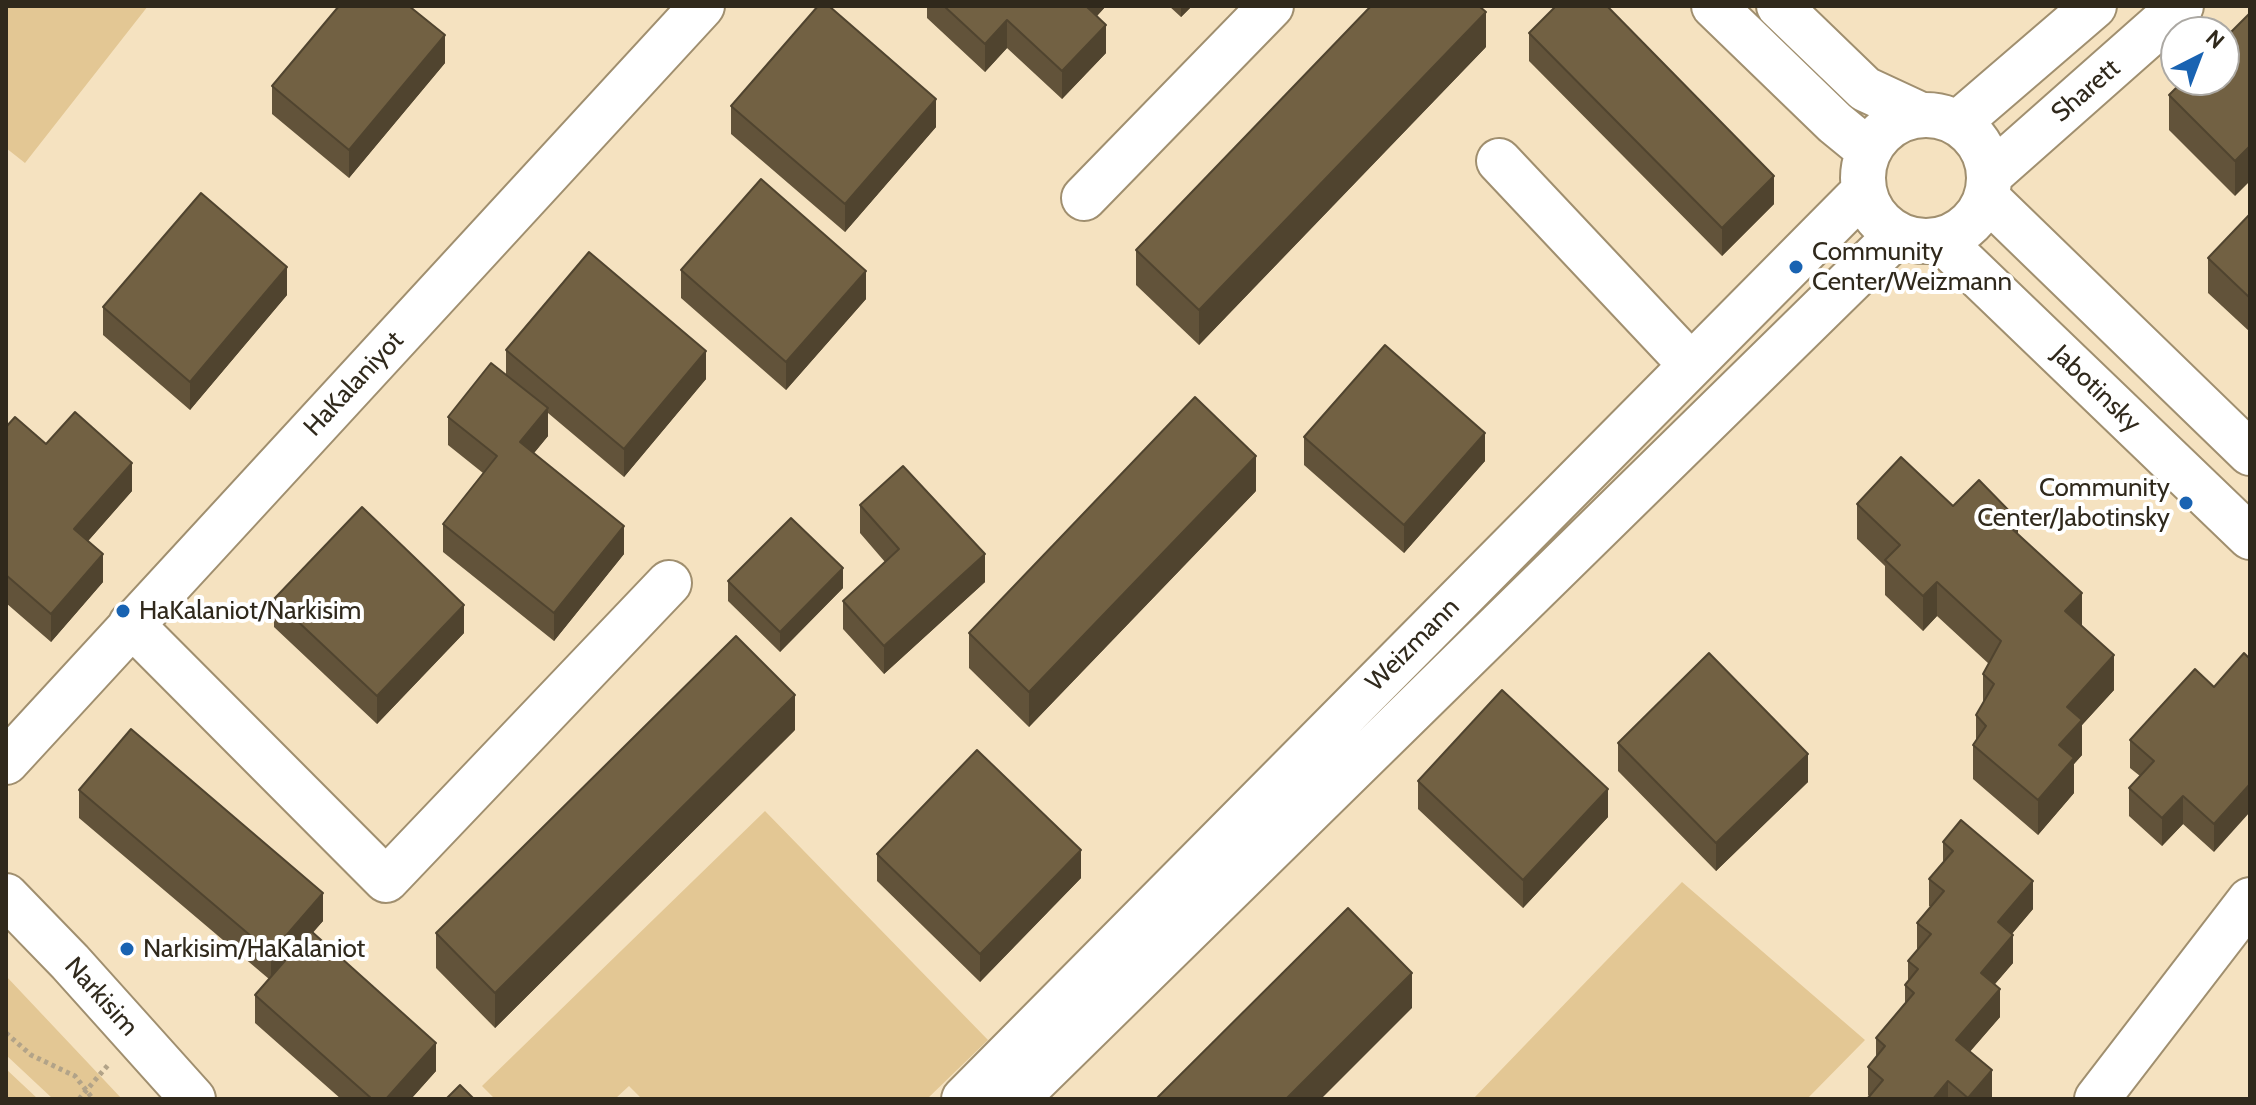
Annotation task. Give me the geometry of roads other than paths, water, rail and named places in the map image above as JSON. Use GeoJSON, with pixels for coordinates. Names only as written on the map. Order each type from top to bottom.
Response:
{"type":"FeatureCollection","features":[{"type":"Feature","properties":{"kind":"street","name":"HaKalaniyot"},"geometry":{"type":"LineString","coordinates":[[6,762],[702,6]]}},
{"type":"Feature","properties":{"kind":"street"},"geometry":{"type":"LineString","coordinates":[[1084,198],[1271,6]]}},
{"type":"Feature","properties":{"kind":"street"},"geometry":{"type":"LineString","coordinates":[[1714,6],[1835,123],[1866,171],[1870,209],[1881,224],[1897,235],[1926,242],[1961,232],[1976,217],[1988,187],[1985,155],[1974,136],[1865,89],[1779,6]]}},
{"type":"Feature","properties":{"kind":"street"},"geometry":{"type":"LineString","coordinates":[[1866,171],[1881,133],[1899,120],[1939,119],[2094,6]]}},
{"type":"Feature","properties":{"kind":"street","name":"Sharett"},"geometry":{"type":"LineString","coordinates":[[1988,187],[2181,6]]}},
{"type":"Feature","properties":{"kind":"street"},"geometry":{"type":"LineString","coordinates":[[1499,161],[1691,365]]}},
{"type":"Feature","properties":{"kind":"street","name":"Weizmann"},"geometry":{"type":"LineString","coordinates":[[964,1099],[1691,365],[1866,171]]}},
{"type":"Feature","properties":{"kind":"street"},"geometry":{"type":"LineString","coordinates":[[1988,187],[2250,453]]}},
{"type":"Feature","properties":{"kind":"street","name":"Weizmann"},"geometry":{"type":"LineString","coordinates":[[1016,1099],[1897,235]]}},
{"type":"Feature","properties":{"kind":"street","name":"Jabotinsky"},"geometry":{"type":"LineString","coordinates":[[1941,240],[2250,537]]}},
{"type":"Feature","properties":{"kind":"street"},"geometry":{"type":"LineString","coordinates":[[131,624],[386,880],[669,583]]}},
{"type":"Feature","properties":{"kind":"street","name":"Narkisim"},"geometry":{"type":"LineString","coordinates":[[6,896],[193,1099]]}},
{"type":"Feature","properties":{"kind":"street"},"geometry":{"type":"LineString","coordinates":[[2097,1099],[2250,900]]}},
{"type":"Feature","properties":{"kind":"place","name":"Community Center/Weizmann"},"geometry":{"type":"Point","coordinates":[1796,267]}},
{"type":"Feature","properties":{"kind":"place","name":"Community Center/Jabotinsky"},"geometry":{"type":"Point","coordinates":[2186,503]}},
{"type":"Feature","properties":{"kind":"place","name":"HaKalaniot/Narkisim"},"geometry":{"type":"Point","coordinates":[123,611]}},
{"type":"Feature","properties":{"kind":"place","name":"Narkisim/HaKalaniot"},"geometry":{"type":"Point","coordinates":[127,949]}}]}
